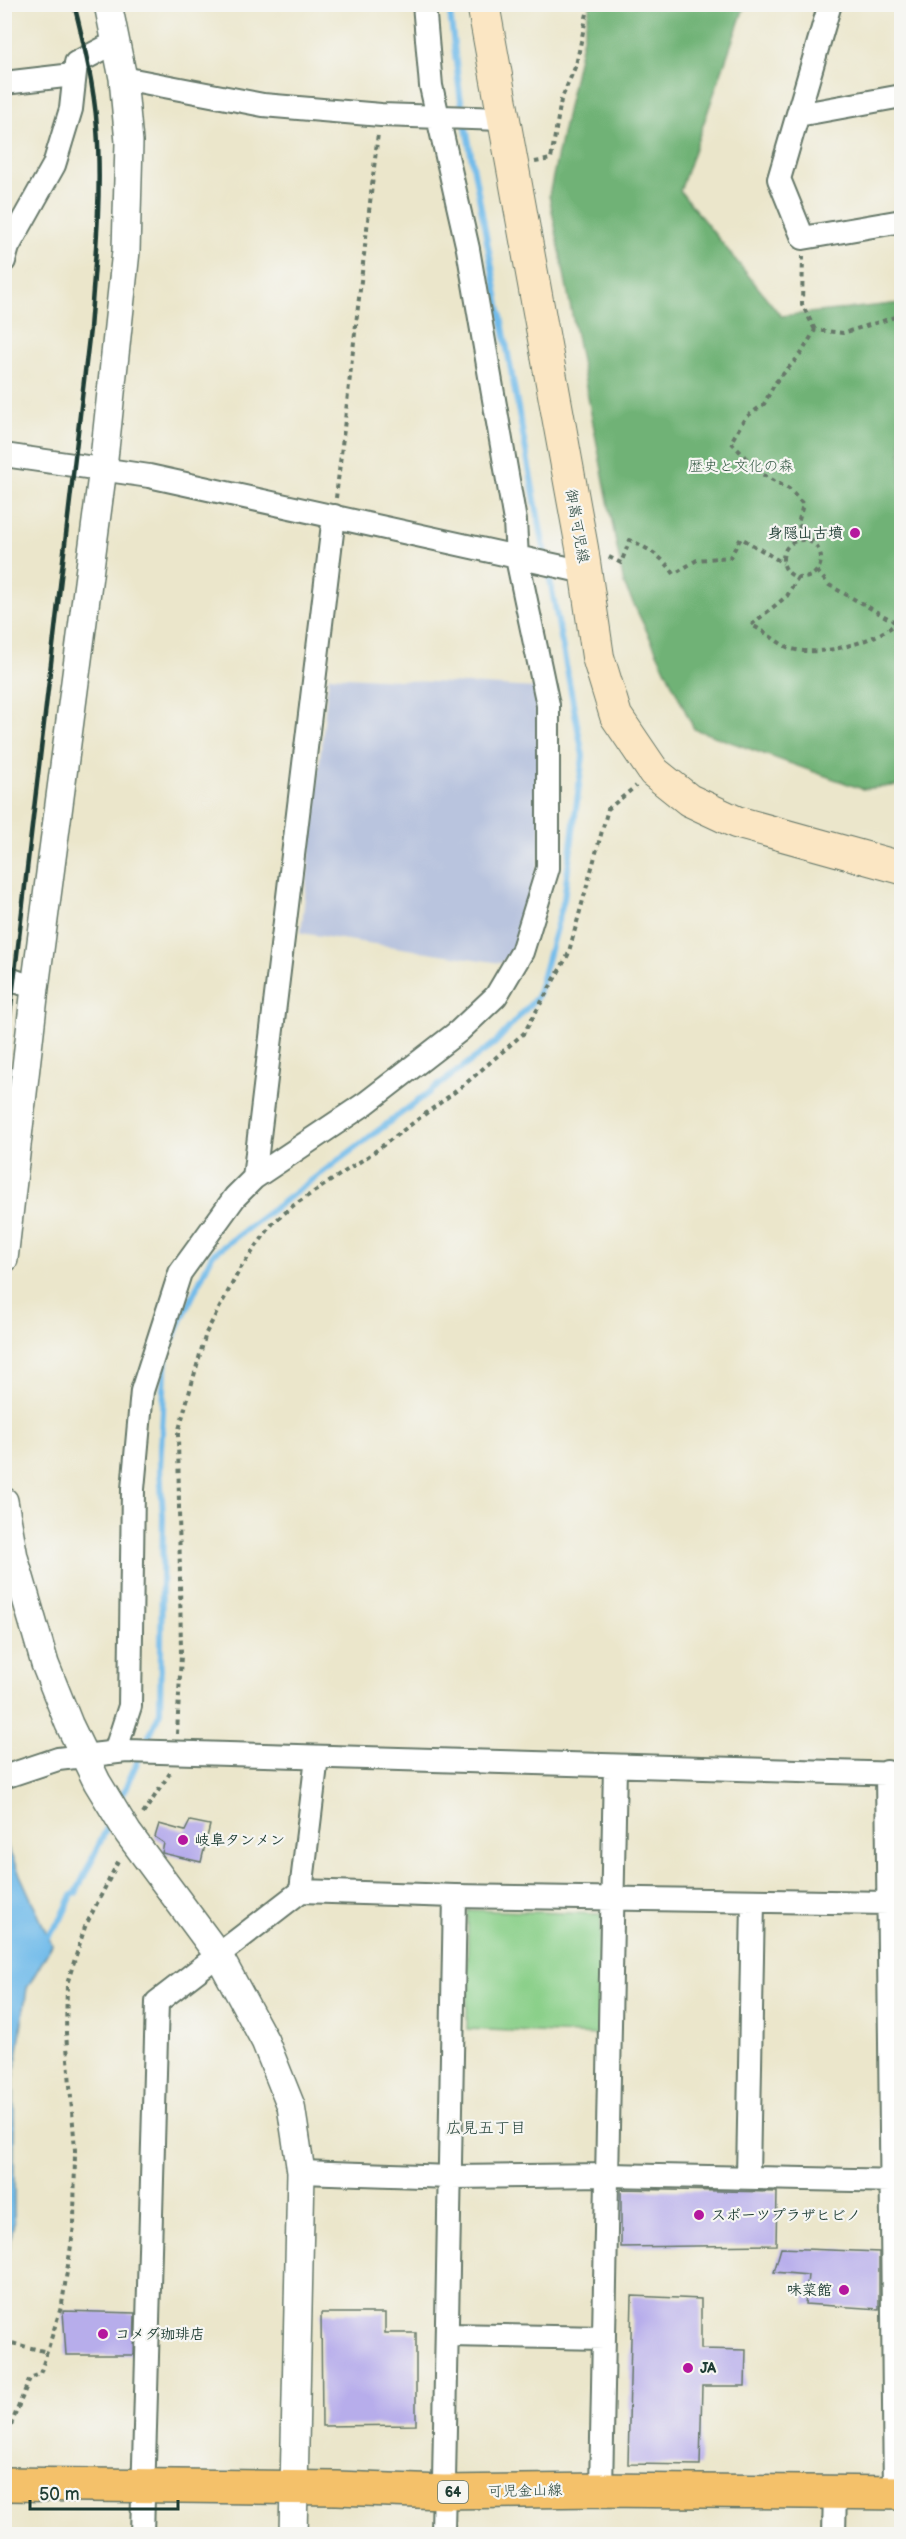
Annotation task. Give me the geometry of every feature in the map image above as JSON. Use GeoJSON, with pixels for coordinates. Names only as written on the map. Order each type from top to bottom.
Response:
{"type":"FeatureCollection","features":[{"type":"Feature","properties":{"kind":"main road","name":"御嵩可児線"},"geometry":{"type":"LineString","coordinates":[[483,4],[490,118],[513,166],[598,657],[616,716],[654,772],[689,800],[736,822],[902,868]]}},
{"type":"Feature","properties":{"kind":"main road","name":"可児金山線"},"geometry":{"type":"LineString","coordinates":[[4,2484],[443,2492],[601,2490],[898,2493]]}},
{"type":"Feature","properties":{"kind":"street"},"geometry":{"type":"LineString","coordinates":[[4,1259],[35,988],[103,468],[126,240],[129,142],[123,78],[108,4]]}},
{"type":"Feature","properties":{"kind":"street"},"geometry":{"type":"LineString","coordinates":[[121,1752],[130,1706],[133,1489],[142,1391],[180,1273],[235,1197],[254,1179],[366,1103],[459,1031],[496,996],[522,952],[548,868],[548,705],[517,558],[515,521],[444,117],[431,86],[424,4]]}},
{"type":"Feature","properties":{"kind":"street"},"geometry":{"type":"LineString","coordinates":[[830,4],[779,179],[803,238],[902,221]]}},
{"type":"Feature","properties":{"kind":"street"},"geometry":{"type":"LineString","coordinates":[[4,261],[8,247],[54,165],[70,109],[76,63],[116,42]]}},
{"type":"Feature","properties":{"kind":"street"},"geometry":{"type":"LineString","coordinates":[[4,83],[73,75]]}},
{"type":"Feature","properties":{"kind":"street"},"geometry":{"type":"LineString","coordinates":[[123,78],[263,105],[381,115],[490,118]]}},
{"type":"Feature","properties":{"kind":"street"},"geometry":{"type":"LineString","coordinates":[[798,115],[902,96]]}},
{"type":"Feature","properties":{"kind":"street"},"geometry":{"type":"LineString","coordinates":[[4,455],[103,468],[334,516],[517,558],[583,560]]}},
{"type":"Feature","properties":{"kind":"street"},"geometry":{"type":"LineString","coordinates":[[254,1179],[334,516]]}},
{"type":"Feature","properties":{"kind":"street"},"geometry":{"type":"LineString","coordinates":[[4,977],[35,988]]}},
{"type":"Feature","properties":{"kind":"street"},"geometry":{"type":"LineString","coordinates":[[4,1501],[14,1557],[45,1664],[85,1756],[130,1836],[219,1956],[265,2041],[291,2106],[302,2172],[293,2535]]}},
{"type":"Feature","properties":{"kind":"street"},"geometry":{"type":"LineString","coordinates":[[6,1773],[58,1759],[121,1752],[894,1773],[888,1903],[897,2181],[898,2493]]}},
{"type":"Feature","properties":{"kind":"street"},"geometry":{"type":"LineString","coordinates":[[301,1891],[317,1757]]}},
{"type":"Feature","properties":{"kind":"street"},"geometry":{"type":"LineString","coordinates":[[601,2490],[615,1766]]}},
{"type":"Feature","properties":{"kind":"street"},"geometry":{"type":"LineString","coordinates":[[142,2535],[157,2002],[301,1891],[455,1896],[888,1903]]}},
{"type":"Feature","properties":{"kind":"street"},"geometry":{"type":"LineString","coordinates":[[443,2535],[455,1896]]}},
{"type":"Feature","properties":{"kind":"street"},"geometry":{"type":"LineString","coordinates":[[748,2177],[753,1901]]}},
{"type":"Feature","properties":{"kind":"street"},"geometry":{"type":"LineString","coordinates":[[302,2172],[451,2177],[608,2175],[897,2181]]}},
{"type":"Feature","properties":{"kind":"street"},"geometry":{"type":"LineString","coordinates":[[447,2335],[604,2338]]}},
{"type":"Feature","properties":{"kind":"street"},"geometry":{"type":"LineString","coordinates":[[834,2535],[835,2492]]}},
{"type":"Feature","properties":{"kind":"path"},"geometry":{"type":"LineString","coordinates":[[513,166],[551,159],[561,100],[576,65],[589,4]]}},
{"type":"Feature","properties":{"kind":"path"},"geometry":{"type":"LineString","coordinates":[[334,516],[381,115]]}},
{"type":"Feature","properties":{"kind":"path"},"geometry":{"type":"LineString","coordinates":[[803,238],[802,304],[815,330]]}},
{"type":"Feature","properties":{"kind":"path"},"geometry":{"type":"LineString","coordinates":[[815,330],[843,333],[902,315]]}},
{"type":"Feature","properties":{"kind":"path"},"geometry":{"type":"LineString","coordinates":[[813,542],[796,541],[787,546],[782,556],[788,573],[798,577],[808,577],[817,571],[823,561],[813,542],[798,524],[803,504],[789,489],[760,473],[731,442],[745,418],[764,404],[775,383],[801,354],[815,330]]}},
{"type":"Feature","properties":{"kind":"path"},"geometry":{"type":"LineString","coordinates":[[583,560],[592,549],[621,563],[630,540],[651,550],[667,563],[674,574],[697,560],[730,557],[741,538],[783,563]]}},
{"type":"Feature","properties":{"kind":"path"},"geometry":{"type":"LineString","coordinates":[[817,571],[829,585],[899,625]]}},
{"type":"Feature","properties":{"kind":"path"},"geometry":{"type":"LineString","coordinates":[[798,577],[787,597],[751,625],[767,632],[788,648],[823,651],[852,646],[899,625],[902,618]]}},
{"type":"Feature","properties":{"kind":"path"},"geometry":{"type":"LineString","coordinates":[[4,2442],[30,2378],[40,2374],[62,2304],[74,2226],[75,2150],[66,2033],[67,1984],[85,1927],[130,1836],[176,1763],[173,1752],[181,1655],[178,1433],[206,1332],[240,1269],[273,1223],[294,1205],[370,1155],[464,1085],[524,1033],[568,955],[608,809],[654,772]]}},
{"type":"Feature","properties":{"kind":"path"},"geometry":{"type":"LineString","coordinates":[[4,2341],[47,2352]]}},
{"type":"Feature","properties":{"kind":"shaded area"},"geometry":{"type":"Polygon","coordinates":[[[329,676],[536,688],[541,849],[527,919],[513,953],[501,963],[301,933],[329,676]]]}},
{"type":"Feature","properties":{"kind":"green space","name":"歴史と文化の森"},"geometry":{"type":"Polygon","coordinates":[[[590,5],[745,5],[680,191],[781,316],[901,303],[901,785],[862,789],[694,729],[624,584],[549,195],[590,5]]]}},
{"type":"Feature","properties":{"kind":"green space"},"geometry":{"type":"Polygon","coordinates":[[[468,1910],[601,1914],[599,2035],[467,2029],[468,1910]]]}},
{"type":"Feature","properties":{"kind":"water"},"geometry":{"type":"Polygon","coordinates":[[[5,1842],[52,1945],[27,1988],[14,2078],[14,2222],[5,2271],[5,1842]]]}},
{"type":"Feature","properties":{"kind":"building","name":"岐阜タンメン"},"geometry":{"type":"Polygon","coordinates":[[[190,1821],[210,1825],[201,1862],[162,1853],[164,1843],[155,1837],[159,1824],[185,1831],[190,1821]]]}},
{"type":"Feature","properties":{"kind":"building","name":"スポーツプラザヒビノ"},"geometry":{"type":"Polygon","coordinates":[[[621,2189],[777,2192],[776,2245],[621,2247],[621,2189]]]}},
{"type":"Feature","properties":{"kind":"building","name":"味菜館"},"geometry":{"type":"Polygon","coordinates":[[[781,2248],[879,2252],[879,2309],[805,2304],[808,2275],[774,2272],[781,2248]]]}},
{"type":"Feature","properties":{"kind":"building","name":"JA"},"geometry":{"type":"Polygon","coordinates":[[[632,2296],[701,2299],[701,2349],[746,2350],[745,2386],[702,2386],[700,2465],[628,2464],[632,2296]]]}},
{"type":"Feature","properties":{"kind":"building","name":"コメダ珈琲店"},"geometry":{"type":"Polygon","coordinates":[[[63,2311],[135,2313],[134,2355],[66,2355],[63,2311]]]}},
{"type":"Feature","properties":{"kind":"building"},"geometry":{"type":"Polygon","coordinates":[[[321,2313],[385,2313],[385,2333],[416,2333],[416,2425],[322,2426],[321,2313]]]}},
{"type":"Feature","properties":{"kind":"waterway"},"geometry":{"type":"LineString","coordinates":[[449,4],[460,95],[546,559]]}},
{"type":"Feature","properties":{"kind":"waterway"},"geometry":{"type":"LineString","coordinates":[[144,1747],[160,1712],[163,1516],[160,1468],[166,1353],[212,1255],[495,1043],[537,997],[564,899],[583,756],[548,569]]}},
{"type":"Feature","properties":{"kind":"waterway"},"geometry":{"type":"LineString","coordinates":[[118,1804],[140,1756]]}},
{"type":"Feature","properties":{"kind":"waterway"},"geometry":{"type":"LineString","coordinates":[[43,1942],[61,1919],[72,1895],[76,1893],[111,1819]]}},
{"type":"Feature","properties":{"kind":"railway"},"geometry":{"type":"LineString","coordinates":[[4,1066],[90,329],[96,253],[99,177],[96,112],[74,4]]}},
{"type":"Feature","properties":{"kind":"place","name":"身隠山古墳"},"geometry":{"type":"Point","coordinates":[855,533]}},
{"type":"Feature","properties":{"kind":"place","name":"岐阜タンメン"},"geometry":{"type":"Point","coordinates":[183,1840]}},
{"type":"Feature","properties":{"kind":"place","name":"スポーツプラザヒビノ"},"geometry":{"type":"Point","coordinates":[699,2215]}},
{"type":"Feature","properties":{"kind":"place","name":"味菜館"},"geometry":{"type":"Point","coordinates":[844,2290]}},
{"type":"Feature","properties":{"kind":"place","name":"コメダ珈琲店"},"geometry":{"type":"Point","coordinates":[103,2334]}},
{"type":"Feature","properties":{"kind":"place","name":"JA"},"geometry":{"type":"Point","coordinates":[688,2368]}},
{"type":"Feature","properties":{"kind":"district","name":"広見五丁目"},"geometry":{"type":"Point","coordinates":[486,2128]}}]}
